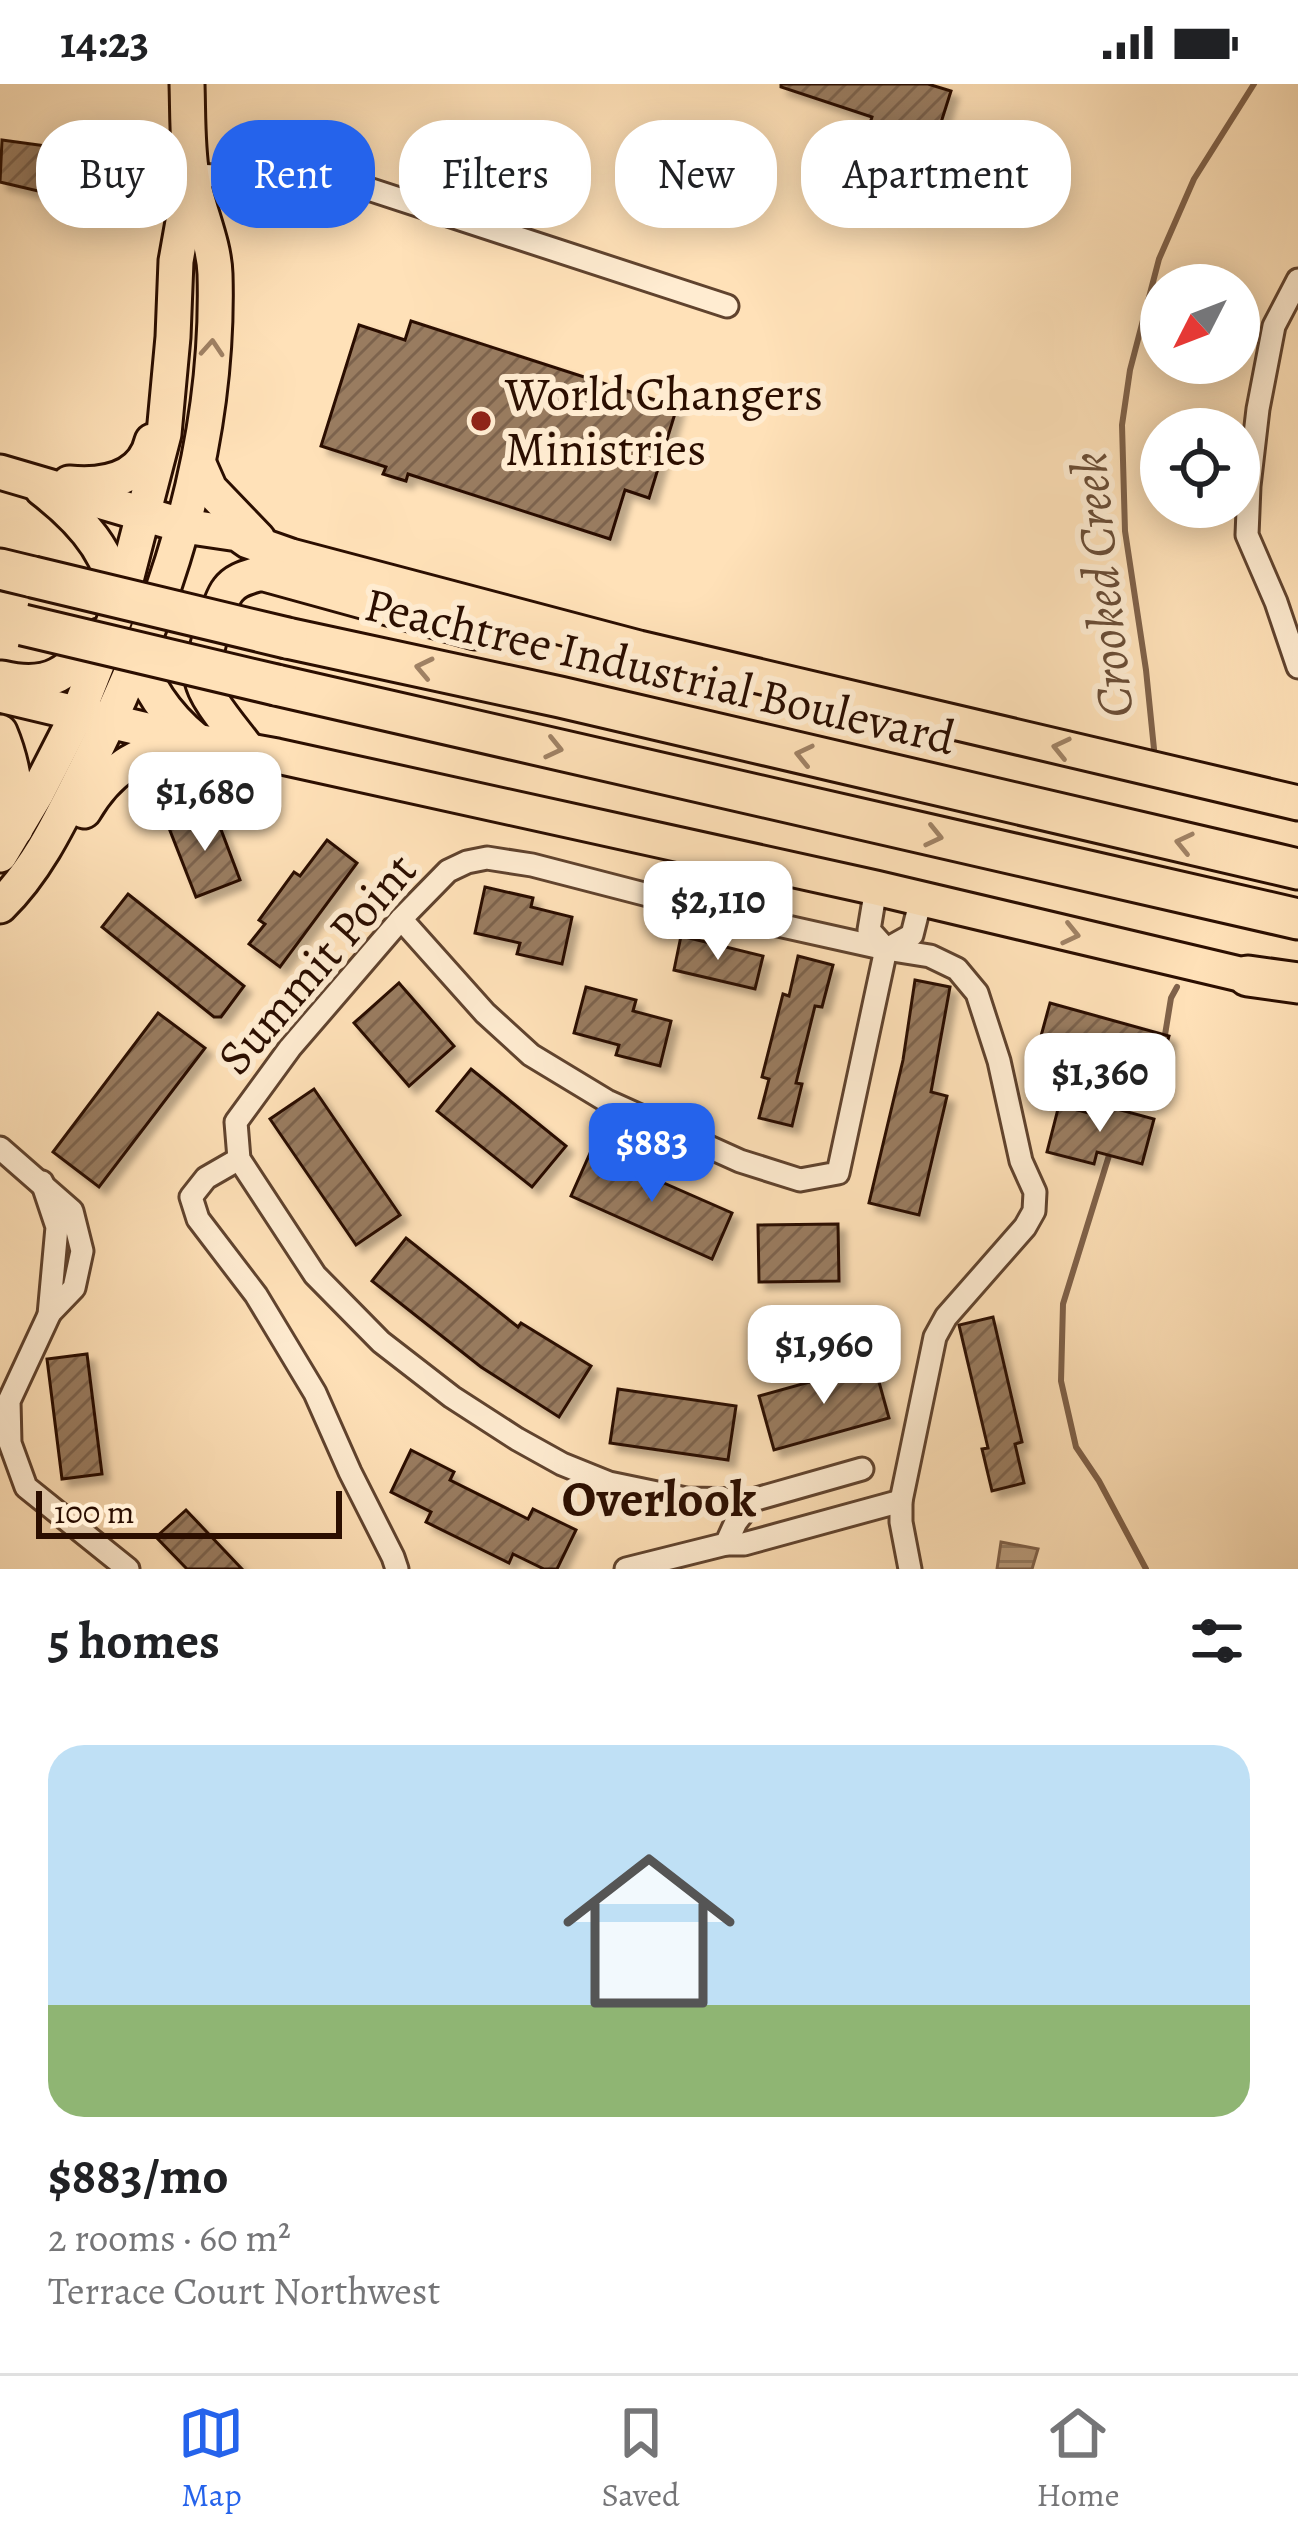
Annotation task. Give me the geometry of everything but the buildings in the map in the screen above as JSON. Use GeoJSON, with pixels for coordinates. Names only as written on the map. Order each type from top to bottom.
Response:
{"type":"FeatureCollection","features":[{"type":"Feature","properties":{"kind":"highway","name":"Peachtree Industrial Boulevard"},"geometry":{"type":"LineString","coordinates":[[17,573],[1298,869]]}},
{"type":"Feature","properties":{"kind":"highway","name":"Peachtree Industrial Boulevard"},"geometry":{"type":"LineString","coordinates":[[11,622],[1298,919]]}},
{"type":"Feature","properties":{"kind":"highway"},"geometry":{"type":"LineString","coordinates":[[1248,976],[1298,983]]}},
{"type":"Feature","properties":{"kind":"main road"},"geometry":{"type":"LineString","coordinates":[[8,842],[96,725],[103,677],[130,613],[184,516],[199,464],[212,353],[215,268],[192,175],[187,84]]}},
{"type":"Feature","properties":{"kind":"main road"},"geometry":{"type":"LineString","coordinates":[[16,476],[93,485],[126,477],[149,456],[158,417],[164,315],[192,175]]}},
{"type":"Feature","properties":{"kind":"main road"},"geometry":{"type":"LineString","coordinates":[[0,906],[28,876],[96,725],[130,613],[144,514],[167,409],[176,261]]}},
{"type":"Feature","properties":{"kind":"main road"},"geometry":{"type":"LineString","coordinates":[[0,678],[28,685],[68,671],[197,560],[258,545],[210,489],[199,464]]}},
{"type":"Feature","properties":{"kind":"main road"},"geometry":{"type":"LineString","coordinates":[[16,476],[78,521],[104,557],[116,595],[130,613],[150,685],[191,740]]}},
{"type":"Feature","properties":{"kind":"main road","name":"Peachtree Industrial Boulevard"},"geometry":{"type":"LineString","coordinates":[[16,476],[144,514],[184,516],[258,545],[661,654],[1298,803]]}},
{"type":"Feature","properties":{"kind":"main road"},"geometry":{"type":"LineString","coordinates":[[248,750],[202,681],[216,615],[229,589],[241,579],[261,573],[475,632],[508,614]]}},
{"type":"Feature","properties":{"kind":"main road"},"geometry":{"type":"LineString","coordinates":[[0,694],[96,725],[248,750],[875,888],[1248,976]]}},
{"type":"Feature","properties":{"kind":"main road"},"geometry":{"type":"LineString","coordinates":[[0,731],[18,805],[8,842]]}},
{"type":"Feature","properties":{"kind":"main road"},"geometry":{"type":"LineString","coordinates":[[0,921],[37,891],[96,790],[111,774],[136,758],[191,740]]}},
{"type":"Feature","properties":{"kind":"street"},"geometry":{"type":"LineString","coordinates":[[192,175],[344,181],[727,306]]}},
{"type":"Feature","properties":{"kind":"street"},"geometry":{"type":"LineString","coordinates":[[1298,280],[1274,326],[1258,409],[1247,535],[1298,668]]}},
{"type":"Feature","properties":{"kind":"street","name":"Summit Point"},"geometry":{"type":"LineString","coordinates":[[239,1159],[236,1122],[290,1048],[401,919],[448,871],[467,862],[487,858],[532,866],[944,962],[957,969],[977,993],[999,1061],[1021,1161],[1035,1192],[1034,1211],[946,1317],[935,1337],[901,1501]]}},
{"type":"Feature","properties":{"kind":"street"},"geometry":{"type":"LineString","coordinates":[[875,888],[869,930],[886,949]]}},
{"type":"Feature","properties":{"kind":"street"},"geometry":{"type":"LineString","coordinates":[[401,919],[484,1012],[531,1054],[679,1135],[800,1180],[838,1173],[886,949],[912,935],[921,899]]}},
{"type":"Feature","properties":{"kind":"street"},"geometry":{"type":"LineString","coordinates":[[0,1148],[72,1211],[82,1251],[74,1288],[49,1315],[9,1401],[5,1443],[26,1487],[128,1569]]}},
{"type":"Feature","properties":{"kind":"street"},"geometry":{"type":"LineString","coordinates":[[397,1569],[315,1393],[256,1295],[198,1219],[191,1197],[206,1178],[239,1159],[315,1275],[381,1342],[452,1397],[562,1463],[609,1483],[686,1498],[754,1500],[862,1469]]}},
{"type":"Feature","properties":{"kind":"street"},"geometry":{"type":"LineString","coordinates":[[726,1544],[754,1500]]}},
{"type":"Feature","properties":{"kind":"street"},"geometry":{"type":"LineString","coordinates":[[626,1569],[726,1544],[744,1544],[901,1501],[910,1569]]}},
{"type":"Feature","properties":{"kind":"shaded area"},"geometry":{"type":"Polygon","coordinates":[[[1001,1542],[1038,1549],[1032,1569],[997,1569],[1001,1542]]]}},
{"type":"Feature","properties":{"kind":"waterway","name":"Crooked Creek"},"geometry":{"type":"LineString","coordinates":[[1154,749],[1125,531],[1122,425],[1130,370],[1159,259],[1194,179],[1254,84]]}},
{"type":"Feature","properties":{"kind":"waterway","name":"Crooked Creek"},"geometry":{"type":"LineString","coordinates":[[1164,1041],[1177,987]]}},
{"type":"Feature","properties":{"kind":"waterway","name":"Crooked Creek"},"geometry":{"type":"LineString","coordinates":[[1124,1114],[1148,1067]]}},
{"type":"Feature","properties":{"kind":"waterway","name":"Crooked Creek"},"geometry":{"type":"LineString","coordinates":[[1111,1149],[1063,1304],[1061,1381],[1076,1447],[1146,1569]]}},
{"type":"Feature","properties":{"kind":"place","name":"World Changers Ministries"},"geometry":{"type":"Point","coordinates":[481,421]}},
{"type":"Feature","properties":{"kind":"district","name":"Overlook"},"geometry":{"type":"Point","coordinates":[659,1498]}}]}
